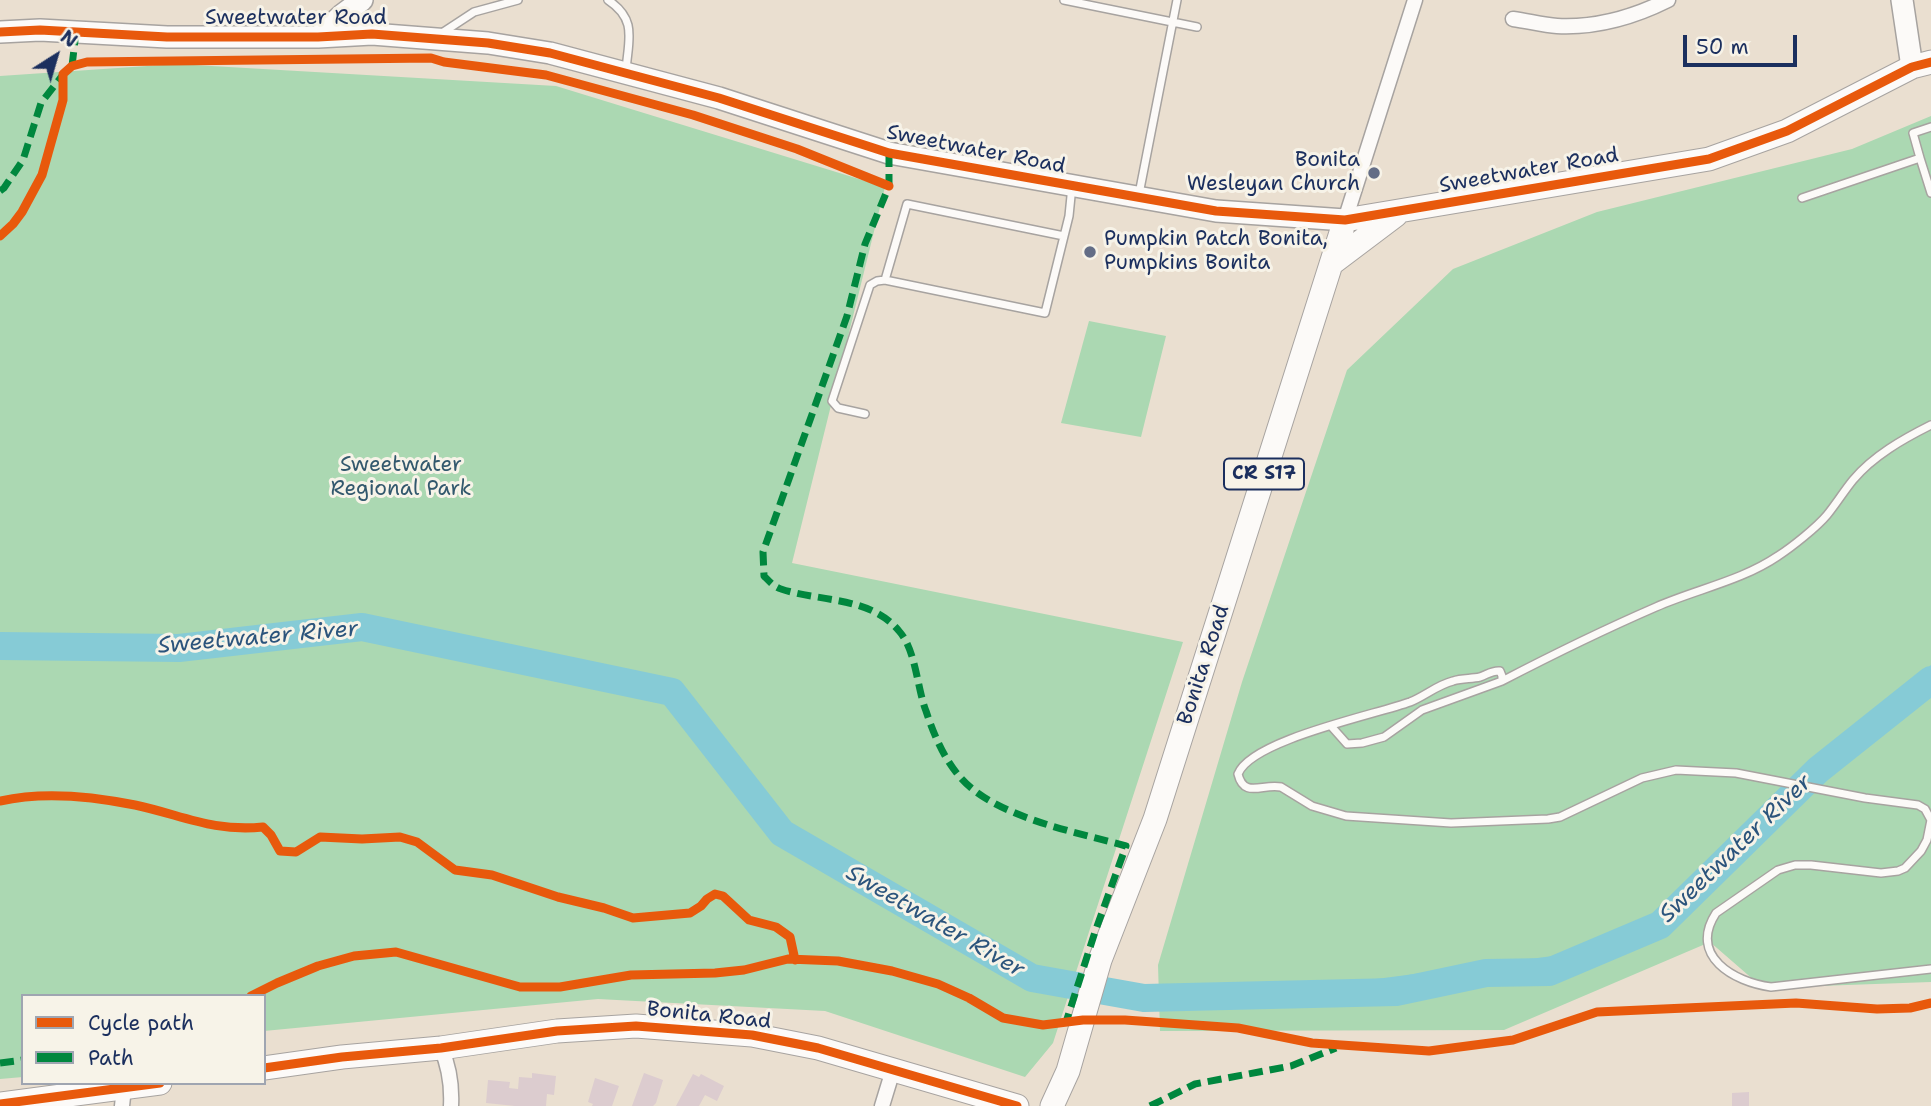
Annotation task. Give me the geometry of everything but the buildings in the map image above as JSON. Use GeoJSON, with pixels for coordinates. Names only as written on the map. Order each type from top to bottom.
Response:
{"type":"FeatureCollection","features":[{"type":"Feature","properties":{"kind":"main road"},"geometry":{"type":"LineString","coordinates":[[318,37],[362,0]]}},
{"type":"Feature","properties":{"kind":"main road"},"geometry":{"type":"LineString","coordinates":[[1902,0],[1922,64]]}},
{"type":"Feature","properties":{"kind":"main road","name":"Sweetwater Road"},"geometry":{"type":"LineString","coordinates":[[0,32],[40,30],[167,37],[318,37],[372,34],[488,43],[550,53],[719,98],[889,153],[1216,211],[1345,220],[1709,159],[1787,131],[1922,64]]}},
{"type":"Feature","properties":{"kind":"main road"},"geometry":{"type":"LineString","coordinates":[[1331,264],[1401,211]]}},
{"type":"Feature","properties":{"kind":"main road","name":"Bonita Road"},"geometry":{"type":"LineString","coordinates":[[1052,1106],[1068,1070],[1100,960],[1158,808],[1345,220]]}},
{"type":"Feature","properties":{"kind":"main road","name":"Bonita Road"},"geometry":{"type":"LineString","coordinates":[[266,1068],[342,1057],[441,1048],[557,1031],[636,1026],[752,1035],[818,1048],[1017,1106]]}},
{"type":"Feature","properties":{"kind":"main road"},"geometry":{"type":"LineString","coordinates":[[0,1104],[123,1097],[155,1085]]}},
{"type":"Feature","properties":{"kind":"street"},"geometry":{"type":"LineString","coordinates":[[1345,220],[1415,0]]}},
{"type":"Feature","properties":{"kind":"street"},"geometry":{"type":"LineString","coordinates":[[1513,19],[1557,26],[1599,24],[1642,13],[1668,0]]}},
{"type":"Feature","properties":{"kind":"street"},"geometry":{"type":"LineString","coordinates":[[441,1048],[447,1061],[452,1094],[450,1106]]}},
{"type":"Feature","properties":{"kind":"street"},"geometry":{"type":"LineString","coordinates":[[883,1106],[893,1070]]}},
{"type":"Feature","properties":{"kind":"lane"},"geometry":{"type":"LineString","coordinates":[[433,39],[474,12],[518,0]]}},
{"type":"Feature","properties":{"kind":"lane"},"geometry":{"type":"LineString","coordinates":[[608,0],[620,8],[630,26],[625,73]]}},
{"type":"Feature","properties":{"kind":"lane"},"geometry":{"type":"LineString","coordinates":[[1064,0],[1197,27]]}},
{"type":"Feature","properties":{"kind":"lane"},"geometry":{"type":"LineString","coordinates":[[1138,198],[1177,0]]}},
{"type":"Feature","properties":{"kind":"lane"},"geometry":{"type":"LineString","coordinates":[[1931,127],[1913,133],[1920,158],[1928,173],[1931,194]]}},
{"type":"Feature","properties":{"kind":"lane"},"geometry":{"type":"LineString","coordinates":[[1802,198],[1920,158]]}},
{"type":"Feature","properties":{"kind":"lane"},"geometry":{"type":"LineString","coordinates":[[865,414],[838,408],[832,401],[870,285],[885,280],[1045,313],[1064,236],[1072,186]]}},
{"type":"Feature","properties":{"kind":"lane"},"geometry":{"type":"LineString","coordinates":[[885,280],[907,204],[1064,236]]}},
{"type":"Feature","properties":{"kind":"lane"},"geometry":{"type":"LineString","coordinates":[[1331,726],[1347,744],[1384,737],[1422,710],[1502,681],[1572,646],[1700,589],[1744,576],[1779,555],[1826,517],[1854,479],[1877,458],[1931,425]]}},
{"type":"Feature","properties":{"kind":"lane"},"geometry":{"type":"LineString","coordinates":[[1502,681],[1500,671],[1496,670],[1454,681],[1428,691],[1413,701],[1316,729],[1262,752],[1244,764],[1238,774],[1239,780],[1249,789],[1276,786],[1312,806],[1346,816],[1451,823],[1559,817],[1642,778],[1676,769],[1736,773],[1865,798],[1918,805],[1925,809],[1931,820],[1927,840],[1905,868],[1881,873],[1811,865],[1779,870],[1716,914],[1708,933],[1707,946],[1720,967],[1733,976],[1771,987],[1931,969]]}},
{"type":"Feature","properties":{"kind":"green space","name":"Sweetwater Regional Park"},"geometry":{"type":"Polygon","coordinates":[[[177,64],[556,86],[885,187],[792,563],[1183,642],[1053,1043],[1025,1077],[825,1011],[598,999],[266,1031],[266,994],[21,994],[21,1077],[0,1079],[0,76],[177,64]]]}},
{"type":"Feature","properties":{"kind":"green space"},"geometry":{"type":"Polygon","coordinates":[[[1931,116],[1931,982],[1763,988],[1710,942],[1504,1030],[1160,1031],[1158,965],[1242,682],[1347,370],[1453,269],[1597,212],[1852,149],[1931,116]]]}},
{"type":"Feature","properties":{"kind":"green space"},"geometry":{"type":"Polygon","coordinates":[[[1089,321],[1166,336],[1141,437],[1061,423],[1089,321]]]}},
{"type":"Feature","properties":{"kind":"water"},"geometry":{"type":"Polygon","coordinates":[[[1931,665],[1931,672],[1758,822],[1659,918],[1567,959],[1342,989],[1175,993],[1175,985],[1353,982],[1568,954],[1652,914],[1753,818],[1931,665]]]}},
{"type":"Feature","properties":{"kind":"waterway","name":"Sweetwater River"},"geometry":{"type":"LineString","coordinates":[[0,646],[179,648],[362,627],[672,692],[782,833],[1032,978],[1144,998],[1396,992],[1486,973],[1549,972],[1660,925],[1818,770],[1931,680]]}},
{"type":"Feature","properties":{"kind":"marked path"},"geometry":{"type":"LineString","coordinates":[[72,66],[76,32]]}},
{"type":"Feature","properties":{"kind":"marked path"},"geometry":{"type":"LineString","coordinates":[[0,191],[23,160],[41,103],[62,76]]}},
{"type":"Feature","properties":{"kind":"marked path"},"geometry":{"type":"LineString","coordinates":[[889,153],[889,186],[865,244],[847,316],[763,552],[764,576],[781,589],[844,602],[874,612],[899,631],[909,648],[923,702],[940,746],[954,770],[975,791],[1014,813],[1060,829],[1126,846],[1066,1022]]}},
{"type":"Feature","properties":{"kind":"marked path"},"geometry":{"type":"LineString","coordinates":[[1150,1106],[1195,1084],[1291,1066],[1336,1048]]}},
{"type":"Feature","properties":{"kind":"marked path"},"geometry":{"type":"LineString","coordinates":[[0,1063],[21,1060]]}},
{"type":"Feature","properties":{"kind":"cycle path"},"geometry":{"type":"LineString","coordinates":[[0,32],[40,30],[167,37],[318,37],[372,34],[488,43],[550,53],[719,98],[889,153],[1216,211],[1345,220],[1709,159],[1787,131],[1912,67],[1931,62]]}},
{"type":"Feature","properties":{"kind":"cycle path"},"geometry":{"type":"LineString","coordinates":[[0,236],[22,212],[42,175],[63,100],[63,74],[72,66],[87,62],[431,58],[546,75],[693,115],[797,149],[889,186]]}},
{"type":"Feature","properties":{"kind":"cycle path"},"geometry":{"type":"LineString","coordinates":[[0,801],[50,795],[85,797],[135,805],[212,825],[263,827],[280,851],[296,852],[320,837],[400,837],[417,842],[455,870],[492,875],[633,918],[690,913],[715,894],[723,896],[749,920],[776,927],[790,937],[795,960]]}},
{"type":"Feature","properties":{"kind":"cycle path"},"geometry":{"type":"LineString","coordinates":[[255,994],[318,966],[354,956],[396,952],[520,987],[560,987],[631,975],[744,970],[788,959],[838,961],[892,971],[938,984],[1003,1018],[1043,1025],[1083,1020],[1125,1020],[1238,1028],[1312,1043],[1429,1051],[1513,1040],[1597,1012],[1796,1003],[1877,1009],[1910,1008],[1931,1003]]}},
{"type":"Feature","properties":{"kind":"cycle path"},"geometry":{"type":"LineString","coordinates":[[266,1068],[342,1057],[441,1048],[557,1031],[636,1026],[752,1035],[818,1048],[1017,1106]]}},
{"type":"Feature","properties":{"kind":"cycle path"},"geometry":{"type":"LineString","coordinates":[[0,1104],[145,1085]]}},
{"type":"Feature","properties":{"kind":"place","name":"Bonita Wesleyan Church"},"geometry":{"type":"Point","coordinates":[1374,173]}},
{"type":"Feature","properties":{"kind":"place","name":"Pumpkin Patch Bonita, Pumpkins Bonita"},"geometry":{"type":"Point","coordinates":[1090,252]}}]}
